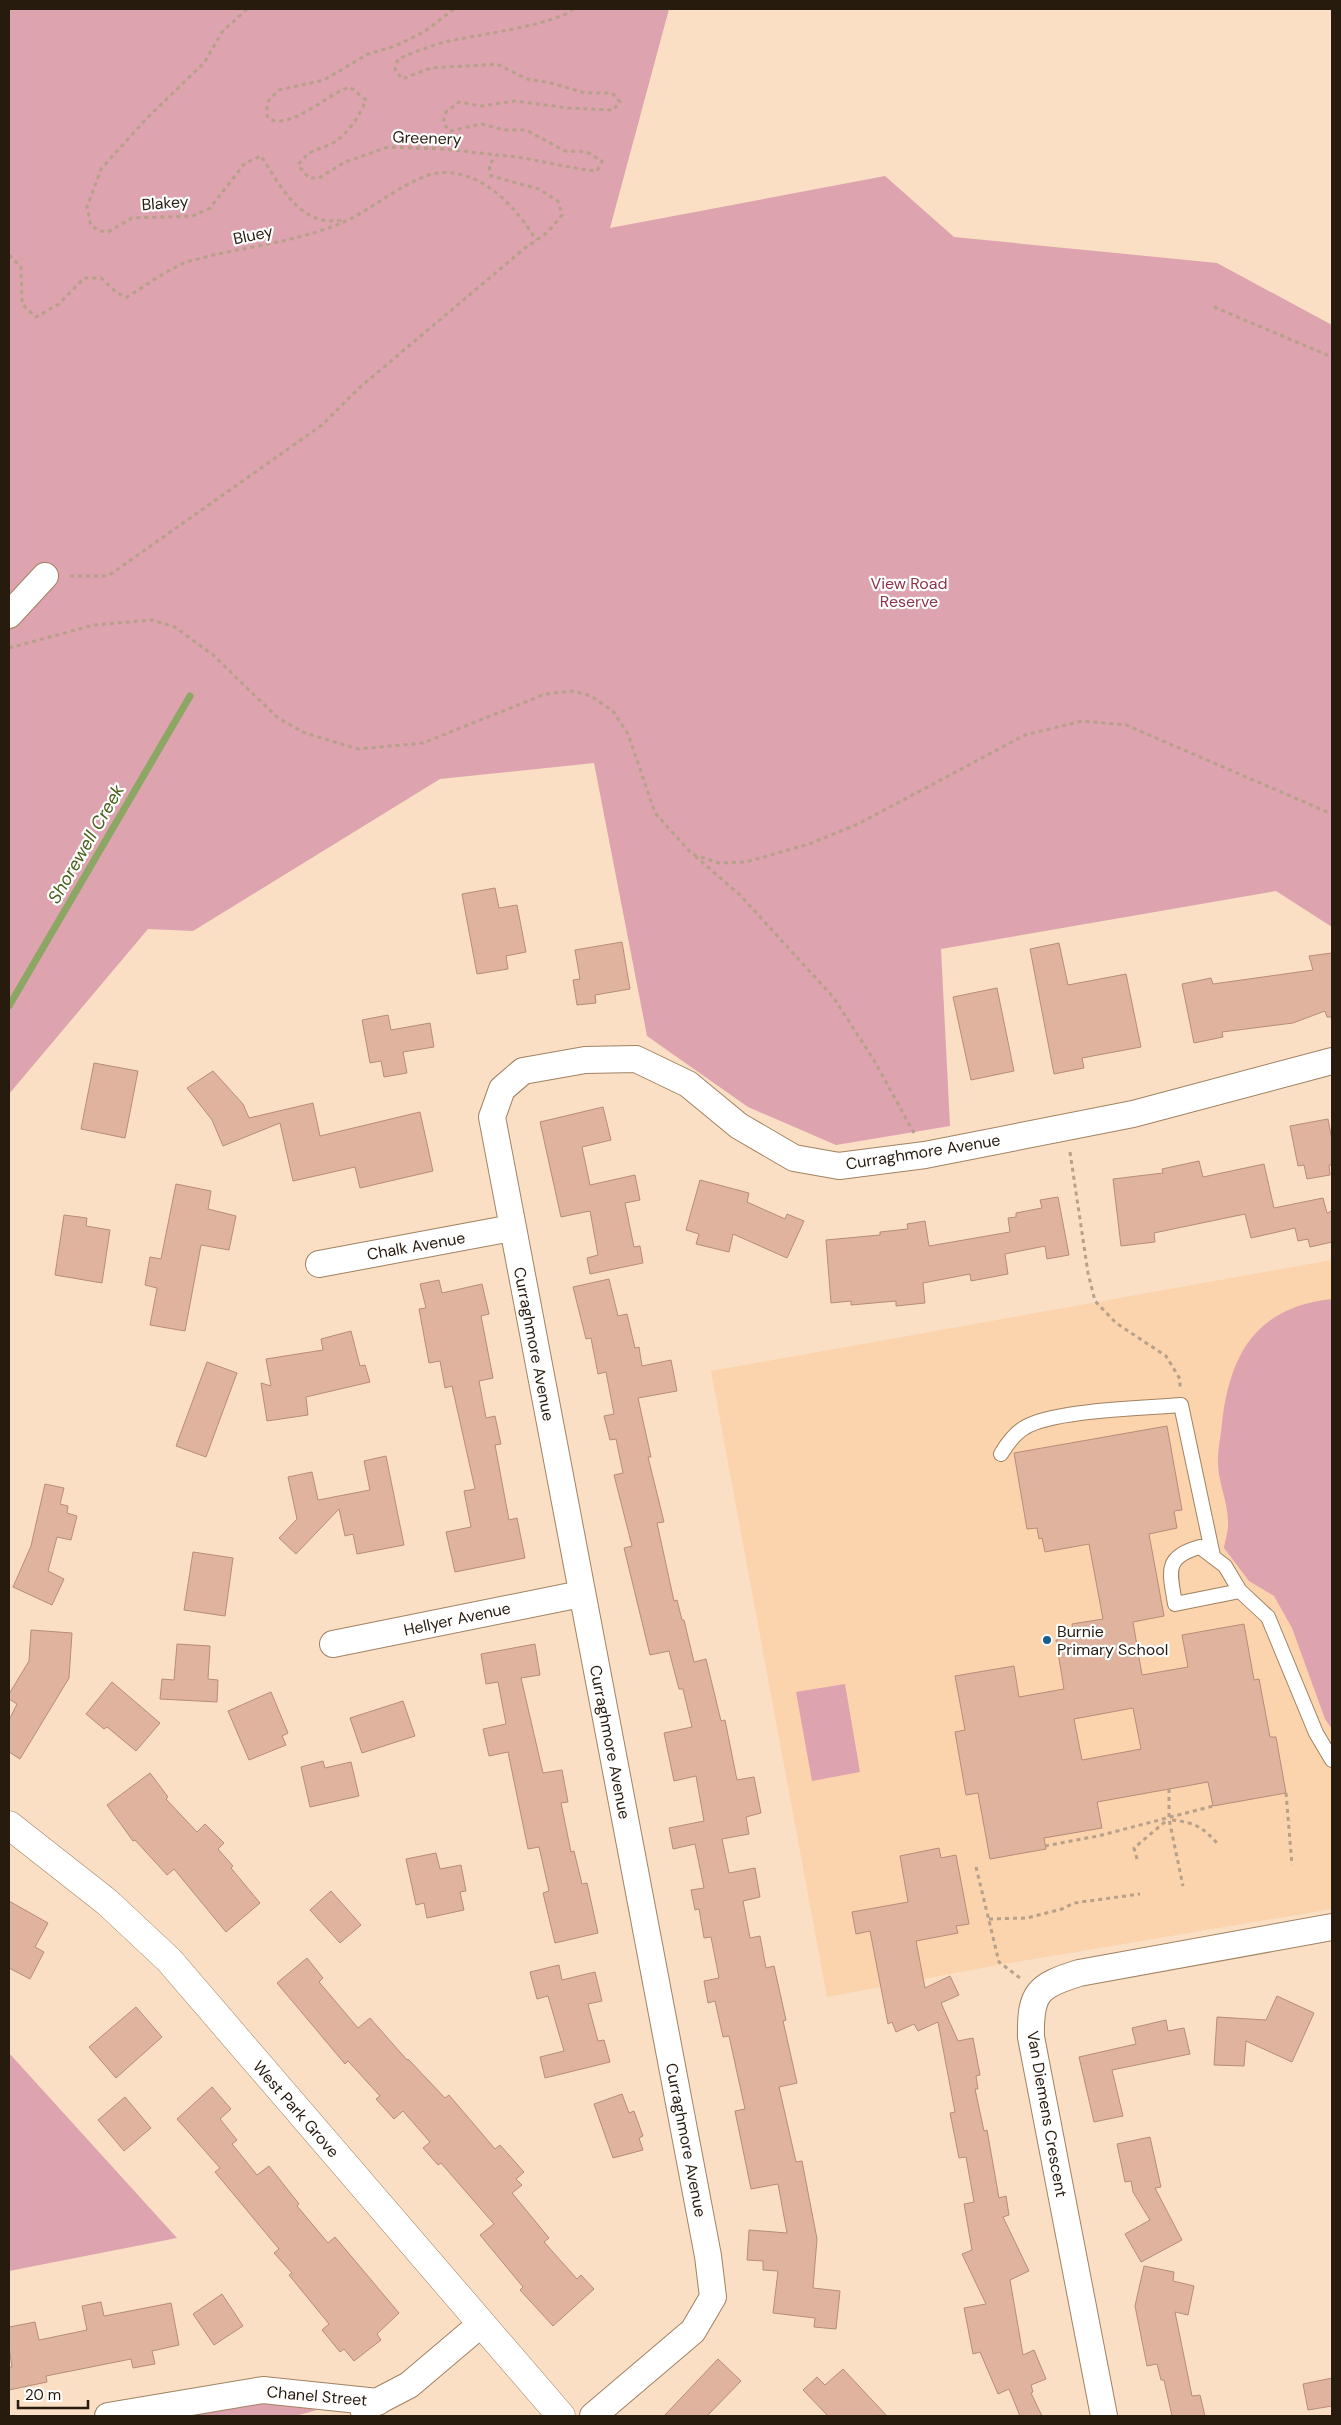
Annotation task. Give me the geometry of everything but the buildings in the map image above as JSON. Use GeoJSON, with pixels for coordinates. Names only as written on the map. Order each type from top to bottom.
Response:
{"type":"FeatureCollection","features":[{"type":"Feature","properties":{"kind":"main road","name":"West Park Grove"},"geometry":{"type":"LineString","coordinates":[[9,1825],[107,1902],[169,1960],[562,2416]]}},
{"type":"Feature","properties":{"kind":"street"},"geometry":{"type":"LineString","coordinates":[[9,615],[46,576]]}},
{"type":"Feature","properties":{"kind":"street","name":"Curraghmore Avenue"},"geometry":{"type":"LineString","coordinates":[[593,2416],[693,2331],[713,2297],[707,2246],[492,1117],[502,1089],[523,1071],[585,1060],[636,1059],[688,1084],[739,1126],[794,1158],[839,1166],[926,1155],[1133,1114],[1332,1061]]}},
{"type":"Feature","properties":{"kind":"street","name":"Chalk Avenue"},"geometry":{"type":"LineString","coordinates":[[319,1264],[512,1228]]}},
{"type":"Feature","properties":{"kind":"street","name":"Hellyer Avenue"},"geometry":{"type":"LineString","coordinates":[[333,1644],[582,1594]]}},
{"type":"Feature","properties":{"kind":"street"},"geometry":{"type":"LineString","coordinates":[[1039,1991],[1054,1981],[1080,1973],[1332,1927]]}},
{"type":"Feature","properties":{"kind":"street","name":"Van Diemens Crescent"},"geometry":{"type":"LineString","coordinates":[[1039,1991],[1031,2012],[1031,2037],[1104,2416]]}},
{"type":"Feature","properties":{"kind":"street","name":"Chanel Street"},"geometry":{"type":"LineString","coordinates":[[346,2416],[378,2402],[409,2385],[481,2324]]}},
{"type":"Feature","properties":{"kind":"street","name":"Chanel Street"},"geometry":{"type":"LineString","coordinates":[[108,2416],[263,2390],[378,2402]]}},
{"type":"Feature","properties":{"kind":"lane"},"geometry":{"type":"LineString","coordinates":[[1001,1454],[1009,1441],[1025,1427],[1047,1418],[1182,1405],[1213,1556]]}},
{"type":"Feature","properties":{"kind":"lane"},"geometry":{"type":"LineString","coordinates":[[1240,1591],[1175,1604],[1170,1572],[1174,1559],[1186,1551],[1200,1547],[1226,1566],[1240,1591],[1268,1617],[1316,1733],[1332,1760]]}},
{"type":"Feature","properties":{"kind":"path","name":"Blakey"},"geometry":{"type":"LineString","coordinates":[[247,9],[222,32],[204,63],[147,118],[101,169],[87,208],[91,226],[108,232],[132,218],[192,216],[210,208],[245,163],[261,156],[291,200],[306,215],[318,220],[335,222],[349,219]]}},
{"type":"Feature","properties":{"kind":"path","name":"Greenery"},"geometry":{"type":"LineString","coordinates":[[454,9],[424,32],[395,46],[368,54],[324,80],[278,90],[269,100],[266,112],[268,118],[272,121],[288,119],[308,112],[341,89],[350,87],[366,100],[361,114],[334,142],[308,152],[298,165],[309,178],[319,178],[345,162],[388,147],[444,149],[497,155]]}},
{"type":"Feature","properties":{"kind":"path"},"geometry":{"type":"LineString","coordinates":[[46,576],[108,576],[322,425],[359,388],[525,248],[548,232],[562,215],[558,201],[540,188],[491,176],[489,165],[497,155],[523,157],[554,166],[597,171],[602,161],[587,152],[565,151],[526,130],[505,130],[481,124],[450,131],[443,123],[446,112],[459,102],[481,106],[516,101],[568,108],[613,110],[620,102],[612,93],[585,93],[551,83],[527,80],[498,64],[431,68],[402,79],[395,69],[398,59],[446,42],[542,21],[568,13],[573,9]]}},
{"type":"Feature","properties":{"kind":"path","name":"Bluey"},"geometry":{"type":"LineString","coordinates":[[9,255],[21,267],[22,304],[36,317],[59,304],[84,278],[101,278],[117,293],[128,297],[188,262],[296,238],[349,219],[394,192],[438,173],[468,177],[496,192],[523,220],[536,240]]}},
{"type":"Feature","properties":{"kind":"path"},"geometry":{"type":"LineString","coordinates":[[1214,307],[1332,357]]}},
{"type":"Feature","properties":{"kind":"path"},"geometry":{"type":"LineString","coordinates":[[9,648],[94,625],[152,620],[175,627],[213,655],[278,718],[305,733],[358,749],[423,743],[544,694],[572,692],[592,696],[613,711],[628,734],[655,812],[692,854],[740,895],[834,998],[876,1062],[926,1155]]}},
{"type":"Feature","properties":{"kind":"path"},"geometry":{"type":"LineString","coordinates":[[692,854],[719,863],[746,862],[810,844],[858,824],[1025,735],[1082,721],[1126,725],[1332,814]]}},
{"type":"Feature","properties":{"kind":"path"},"geometry":{"type":"LineString","coordinates":[[1067,1127],[1088,1273],[1095,1301],[1116,1323],[1166,1356],[1180,1379],[1182,1405]]}},
{"type":"Feature","properties":{"kind":"path"},"geometry":{"type":"LineString","coordinates":[[1169,1789],[1168,1819],[1183,1886]]}},
{"type":"Feature","properties":{"kind":"path"},"geometry":{"type":"LineString","coordinates":[[1286,1793],[1292,1865]]}},
{"type":"Feature","properties":{"kind":"path"},"geometry":{"type":"LineString","coordinates":[[1045,1846],[1168,1819],[1213,1806]]}},
{"type":"Feature","properties":{"kind":"path"},"geometry":{"type":"LineString","coordinates":[[1137,1859],[1134,1848],[1168,1819],[1193,1822],[1218,1845]]}},
{"type":"Feature","properties":{"kind":"path"},"geometry":{"type":"LineString","coordinates":[[976,1867],[998,1962],[1039,1991]]}},
{"type":"Feature","properties":{"kind":"path"},"geometry":{"type":"LineString","coordinates":[[988,1919],[1027,1918],[1062,1909],[1074,1903],[1140,1894]]}},
{"type":"Feature","properties":{"kind":"shaded area","name":"Burnie Primary School"},"geometry":{"type":"Polygon","coordinates":[[[1332,1260],[1332,1909],[998,1965],[827,1997],[711,1371],[1332,1260]]]}},
{"type":"Feature","properties":{"kind":"green space","name":"View Road Reserve"},"geometry":{"type":"Polygon","coordinates":[[[9,9],[669,9],[610,228],[885,176],[954,237],[1217,263],[1332,325],[1332,927],[1276,891],[941,949],[950,1126],[836,1145],[748,1107],[647,1036],[594,763],[440,779],[193,931],[148,929],[9,1094],[9,9]]]}},
{"type":"Feature","properties":{"kind":"green space"},"geometry":{"type":"Polygon","coordinates":[[[1332,1299],[1332,1729],[1325,1719],[1292,1628],[1274,1596],[1249,1581],[1224,1548],[1228,1528],[1228,1515],[1218,1460],[1226,1398],[1232,1375],[1241,1355],[1252,1338],[1266,1323],[1284,1312],[1306,1304],[1332,1299]]]}},
{"type":"Feature","properties":{"kind":"green space"},"geometry":{"type":"Polygon","coordinates":[[[845,1684],[860,1772],[812,1781],[796,1692],[845,1684]]]}},
{"type":"Feature","properties":{"kind":"green space"},"geometry":{"type":"Polygon","coordinates":[[[9,2053],[177,2238],[9,2271],[9,2053]]]}},
{"type":"Feature","properties":{"kind":"green space"},"geometry":{"type":"Polygon","coordinates":[[[252,2400],[317,2410],[295,2416],[162,2416],[252,2400]]]}},
{"type":"Feature","properties":{"kind":"waterway","name":"Shorewell Creek"},"geometry":{"type":"LineString","coordinates":[[9,1006],[190,696]]}},
{"type":"Feature","properties":{"kind":"place","name":"Burnie Primary School"},"geometry":{"type":"Point","coordinates":[1047,1640]}}]}
